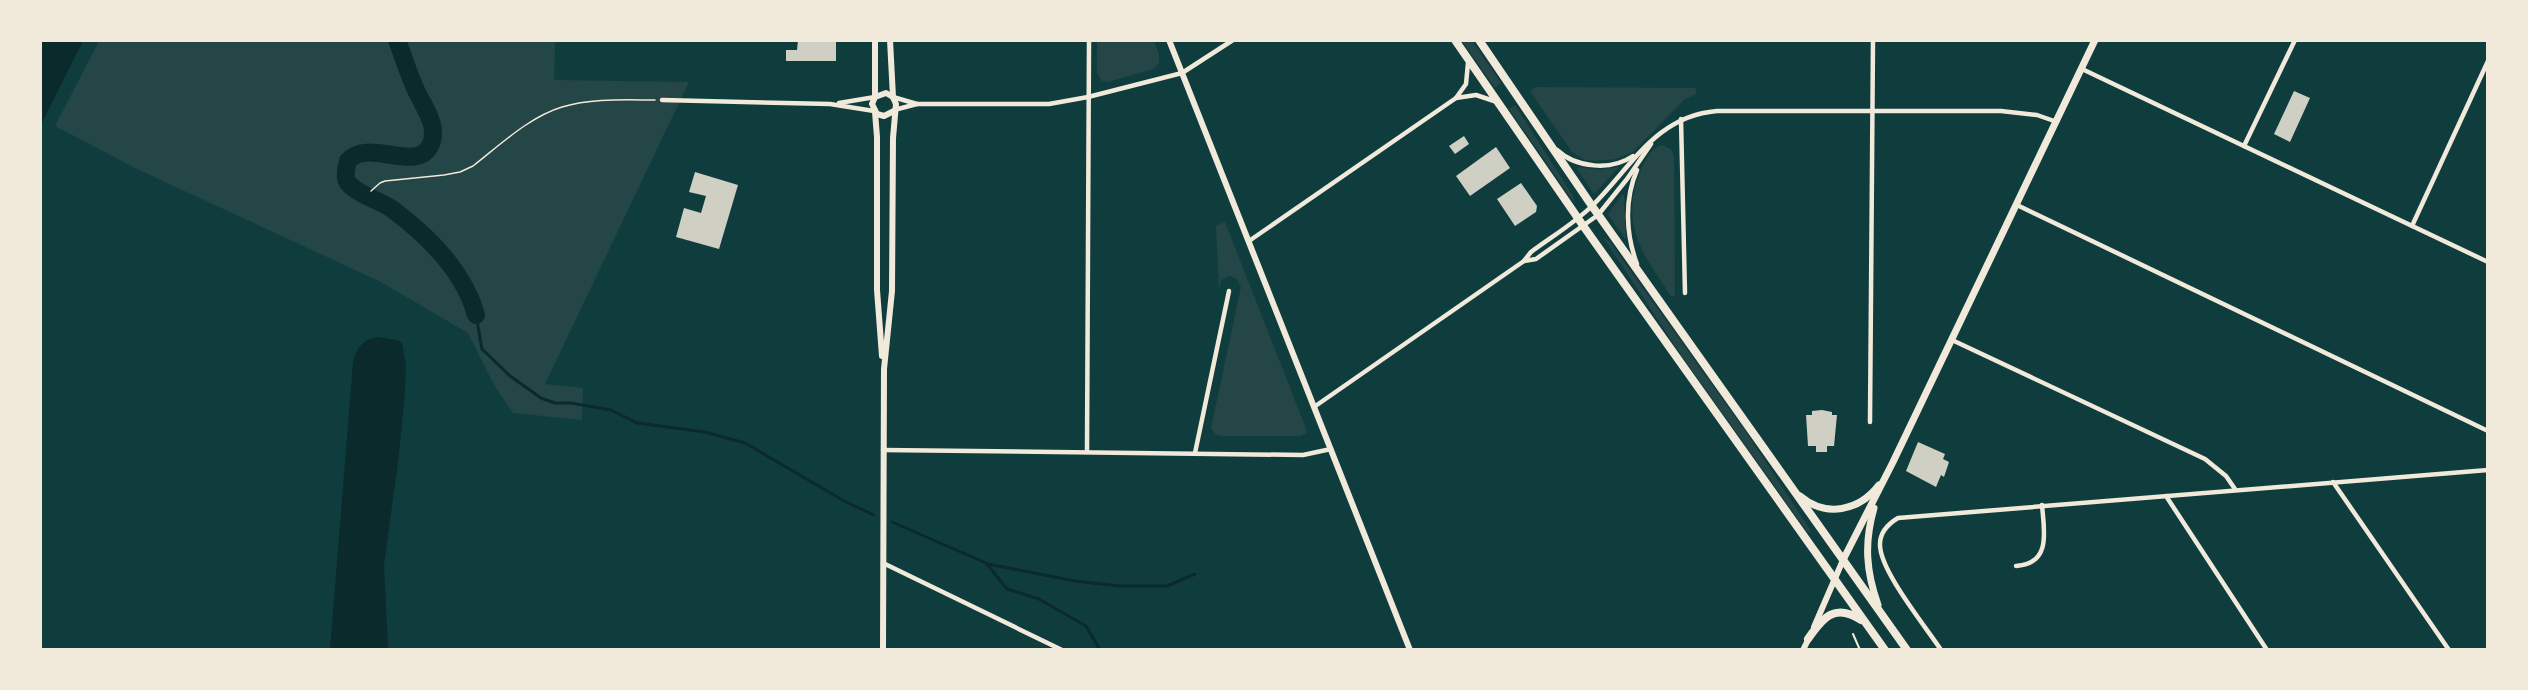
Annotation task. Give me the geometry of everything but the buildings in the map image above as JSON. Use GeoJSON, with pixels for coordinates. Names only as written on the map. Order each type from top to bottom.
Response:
{"type":"FeatureCollection","features":[{"type":"Feature","properties":{"kind":"highway"},"geometry":{"type":"LineString","coordinates":[[1455,40],[1577,218],[1885,650]]}},
{"type":"Feature","properties":{"kind":"highway"},"geometry":{"type":"LineString","coordinates":[[1479,40],[1598,215],[1907,650]]}},
{"type":"Feature","properties":{"kind":"highway"},"geometry":{"type":"LineString","coordinates":[[1809,639],[1823,620],[1834,613],[1848,613],[1866,624]]}},
{"type":"Feature","properties":{"kind":"main road"},"geometry":{"type":"LineString","coordinates":[[1843,560],[1879,491],[2095,40]]}},
{"type":"Feature","properties":{"kind":"main road"},"geometry":{"type":"LineString","coordinates":[[1794,490],[1816,506],[1830,510],[1850,507],[1870,496],[1893,462]]}},
{"type":"Feature","properties":{"kind":"main road"},"geometry":{"type":"LineString","coordinates":[[1879,491],[1868,530],[1866,549],[1871,585],[1880,611]]}},
{"type":"Feature","properties":{"kind":"street"},"geometry":{"type":"LineString","coordinates":[[875,40],[875,97],[872,104],[877,137],[877,294],[884,369]]}},
{"type":"Feature","properties":{"kind":"street"},"geometry":{"type":"LineString","coordinates":[[883,650],[884,369],[892,295],[894,111],[896,104],[893,97],[890,40]]}},
{"type":"Feature","properties":{"kind":"street"},"geometry":{"type":"LineString","coordinates":[[1087,452],[1089,40]]}},
{"type":"Feature","properties":{"kind":"street"},"geometry":{"type":"LineString","coordinates":[[1169,40],[1410,650]]}},
{"type":"Feature","properties":{"kind":"street"},"geometry":{"type":"LineString","coordinates":[[830,104],[875,97],[886,93],[917,104],[1049,104],[1182,74],[1233,40]]}},
{"type":"Feature","properties":{"kind":"street"},"geometry":{"type":"LineString","coordinates":[[1870,422],[1873,40]]}},
{"type":"Feature","properties":{"kind":"street"},"geometry":{"type":"LineString","coordinates":[[2244,146],[2295,40]]}},
{"type":"Feature","properties":{"kind":"street"},"geometry":{"type":"LineString","coordinates":[[1249,242],[1456,98],[1463,89],[1468,75],[1465,56]]}},
{"type":"Feature","properties":{"kind":"street"},"geometry":{"type":"LineString","coordinates":[[2412,226],[2487,61]]}},
{"type":"Feature","properties":{"kind":"street"},"geometry":{"type":"LineString","coordinates":[[2082,69],[2487,262]]}},
{"type":"Feature","properties":{"kind":"street"},"geometry":{"type":"LineString","coordinates":[[1456,98],[1476,95],[1499,104]]}},
{"type":"Feature","properties":{"kind":"street"},"geometry":{"type":"LineString","coordinates":[[662,100],[830,104],[874,111],[884,116],[917,104]]}},
{"type":"Feature","properties":{"kind":"street"},"geometry":{"type":"LineString","coordinates":[[1314,406],[1524,261],[1531,252],[1592,206],[1671,125],[1693,114],[1717,111],[2016,112],[2037,115],[2056,122]]}},
{"type":"Feature","properties":{"kind":"street"},"geometry":{"type":"LineString","coordinates":[[1681,119],[1685,293]]}},
{"type":"Feature","properties":{"kind":"street"},"geometry":{"type":"LineString","coordinates":[[1547,140],[1560,153],[1590,165],[1622,162],[1643,153]]}},
{"type":"Feature","properties":{"kind":"street"},"geometry":{"type":"LineString","coordinates":[[1524,261],[1536,259],[1598,215],[1643,153]]}},
{"type":"Feature","properties":{"kind":"street"},"geometry":{"type":"LineString","coordinates":[[1641,275],[1631,246],[1628,207],[1632,184],[1643,153]]}},
{"type":"Feature","properties":{"kind":"street"},"geometry":{"type":"LineString","coordinates":[[2017,204],[2487,430]]}},
{"type":"Feature","properties":{"kind":"street"},"geometry":{"type":"LineString","coordinates":[[1195,453],[1229,291]]}},
{"type":"Feature","properties":{"kind":"street"},"geometry":{"type":"LineString","coordinates":[[877,294],[883,302],[888,301],[892,295]]}},
{"type":"Feature","properties":{"kind":"street"},"geometry":{"type":"LineString","coordinates":[[1952,340],[2205,459],[2226,476],[2235,489]]}},
{"type":"Feature","properties":{"kind":"street"},"geometry":{"type":"LineString","coordinates":[[883,450],[1303,455],[1331,449]]}},
{"type":"Feature","properties":{"kind":"street"},"geometry":{"type":"LineString","coordinates":[[1941,650],[1887,568],[1880,552],[1880,539],[1887,526],[1905,516],[2487,470]]}},
{"type":"Feature","properties":{"kind":"street"},"geometry":{"type":"LineString","coordinates":[[2333,482],[2450,650]]}},
{"type":"Feature","properties":{"kind":"street"},"geometry":{"type":"LineString","coordinates":[[2166,496],[2267,650]]}},
{"type":"Feature","properties":{"kind":"street"},"geometry":{"type":"LineString","coordinates":[[2016,566],[2025,564],[2037,556],[2043,548],[2042,505]]}},
{"type":"Feature","properties":{"kind":"street"},"geometry":{"type":"LineString","coordinates":[[1803,650],[1843,560]]}},
{"type":"Feature","properties":{"kind":"street"},"geometry":{"type":"LineString","coordinates":[[883,563],[1062,650]]}},
{"type":"Feature","properties":{"kind":"lane"},"geometry":{"type":"LineString","coordinates":[[1853,634],[1860,650]]}},
{"type":"Feature","properties":{"kind":"path"},"geometry":{"type":"LineString","coordinates":[[371,191],[386,181],[459,172],[473,166],[544,114],[563,106],[601,101],[662,100]]}},
{"type":"Feature","properties":{"kind":"shaded area"},"geometry":{"type":"Polygon","coordinates":[[[40,41],[83,41],[41,125],[40,41]]]}},
{"type":"Feature","properties":{"kind":"shaded area"},"geometry":{"type":"Polygon","coordinates":[[[99,41],[555,41],[554,80],[689,82],[545,384],[583,388],[582,420],[513,413],[494,385],[468,333],[379,281],[139,170],[55,126],[99,41]]]}},
{"type":"Feature","properties":{"kind":"shaded area"},"geometry":{"type":"Polygon","coordinates":[[[1097,41],[1154,41],[1159,54],[1159,63],[1153,69],[1108,82],[1102,81],[1097,73],[1097,41]]]}},
{"type":"Feature","properties":{"kind":"shaded area"},"geometry":{"type":"Polygon","coordinates":[[[1462,41],[1472,41],[1501,83],[1495,88],[1462,41]]]}},
{"type":"Feature","properties":{"kind":"shaded area"},"geometry":{"type":"Polygon","coordinates":[[[1536,87],[1696,88],[1696,94],[1684,100],[1633,152],[1616,159],[1596,161],[1585,160],[1572,152],[1530,91],[1536,87]]]}},
{"type":"Feature","properties":{"kind":"shaded area"},"geometry":{"type":"Polygon","coordinates":[[[1515,105],[1573,196],[1575,204],[1509,109],[1515,105]]]}},
{"type":"Feature","properties":{"kind":"shaded area"},"geometry":{"type":"Polygon","coordinates":[[[1661,145],[1671,149],[1674,157],[1675,297],[1671,296],[1644,253],[1638,240],[1632,210],[1634,193],[1642,166],[1650,154],[1661,145]]]}},
{"type":"Feature","properties":{"kind":"shaded area"},"geometry":{"type":"Polygon","coordinates":[[[1578,167],[1600,170],[1619,167],[1594,194],[1577,169],[1578,167]]]}},
{"type":"Feature","properties":{"kind":"shaded area"},"geometry":{"type":"Polygon","coordinates":[[[1624,195],[1626,238],[1625,239],[1608,214],[1624,195]]]}},
{"type":"Feature","properties":{"kind":"shaded area"},"geometry":{"type":"Polygon","coordinates":[[[1225,222],[1305,426],[1306,433],[1301,436],[1221,436],[1216,435],[1211,428],[1241,287],[1237,279],[1229,276],[1221,280],[1219,289],[1216,226],[1225,222]]]}},
{"type":"Feature","properties":{"kind":"shaded area"},"geometry":{"type":"Polygon","coordinates":[[[1603,237],[1610,242],[1746,432],[1811,531],[1808,533],[1679,352],[1603,237]]]}},
{"type":"Feature","properties":{"kind":"shaded area"},"geometry":{"type":"Polygon","coordinates":[[[378,337],[402,343],[406,365],[399,455],[384,565],[388,649],[330,649],[353,362],[361,345],[378,337]]]}},
{"type":"Feature","properties":{"kind":"waterway"},"geometry":{"type":"LineString","coordinates":[[397,40],[412,82],[429,115],[433,129],[431,144],[425,153],[416,156],[405,157],[380,153],[357,155],[348,161],[347,181],[357,191],[392,209],[431,242],[463,284],[476,315]]}},
{"type":"Feature","properties":{"kind":"waterway"},"geometry":{"type":"LineString","coordinates":[[476,315],[482,349],[510,376],[541,398],[555,403],[571,403],[611,410],[637,423],[705,432],[745,443],[846,502],[874,515]]}},
{"type":"Feature","properties":{"kind":"waterway"},"geometry":{"type":"LineString","coordinates":[[892,522],[986,563],[1007,589],[1039,599],[1086,626],[1100,650]]}},
{"type":"Feature","properties":{"kind":"waterway"},"geometry":{"type":"LineString","coordinates":[[988,564],[1075,581],[1119,586],[1167,586],[1195,574]]}}]}
